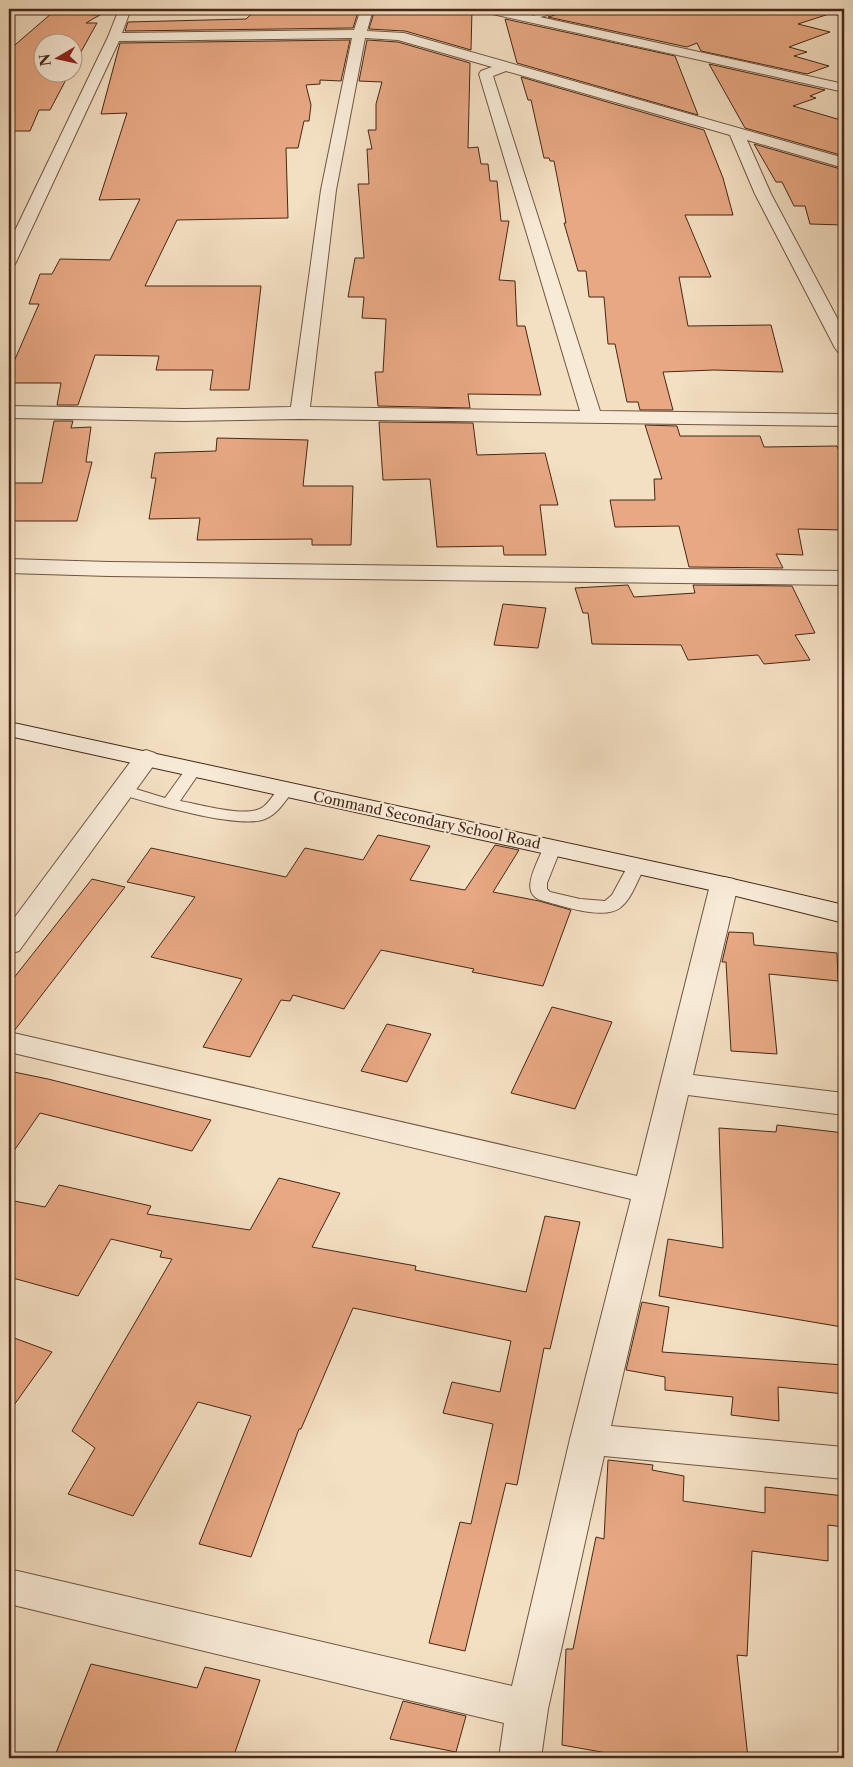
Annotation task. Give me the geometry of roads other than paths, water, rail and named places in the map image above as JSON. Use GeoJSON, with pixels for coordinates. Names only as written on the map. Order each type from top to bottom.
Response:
{"type":"FeatureCollection","features":[{"type":"Feature","properties":{"kind":"street"},"geometry":{"type":"LineString","coordinates":[[9,260],[114,38],[125,9]]}},
{"type":"Feature","properties":{"kind":"street"},"geometry":{"type":"LineString","coordinates":[[300,413],[314,292],[332,171],[358,34],[367,9]]}},
{"type":"Feature","properties":{"kind":"street"},"geometry":{"type":"LineString","coordinates":[[488,9],[527,19],[790,74],[844,88]]}},
{"type":"Feature","properties":{"kind":"street"},"geometry":{"type":"LineString","coordinates":[[831,9],[844,12]]}},
{"type":"Feature","properties":{"kind":"street"},"geometry":{"type":"LineString","coordinates":[[114,38],[358,34],[399,36],[844,163]]}},
{"type":"Feature","properties":{"kind":"street"},"geometry":{"type":"LineString","coordinates":[[503,67],[486,74],[592,418]]}},
{"type":"Feature","properties":{"kind":"street"},"geometry":{"type":"LineString","coordinates":[[737,134],[763,194],[844,348]]}},
{"type":"Feature","properties":{"kind":"street"},"geometry":{"type":"LineString","coordinates":[[9,412],[184,415],[300,413],[844,420]]}},
{"type":"Feature","properties":{"kind":"street"},"geometry":{"type":"LineString","coordinates":[[9,566],[109,569],[844,578]]}},
{"type":"Feature","properties":{"kind":"street","name":"Command Secondary School Road"},"geometry":{"type":"LineString","coordinates":[[9,729],[724,885],[844,914]]}},
{"type":"Feature","properties":{"kind":"street"},"geometry":{"type":"LineString","coordinates":[[9,944],[146,758]]}},
{"type":"Feature","properties":{"kind":"street"},"geometry":{"type":"LineString","coordinates":[[520,1758],[527,1708],[589,1439],[724,885]]}},
{"type":"Feature","properties":{"kind":"street"},"geometry":{"type":"LineString","coordinates":[[9,1042],[649,1191]]}},
{"type":"Feature","properties":{"kind":"street"},"geometry":{"type":"LineString","coordinates":[[675,1083],[844,1104]]}},
{"type":"Feature","properties":{"kind":"street"},"geometry":{"type":"LineString","coordinates":[[589,1439],[844,1463]]}},
{"type":"Feature","properties":{"kind":"street"},"geometry":{"type":"LineString","coordinates":[[9,1588],[527,1708]]}},
{"type":"Feature","properties":{"kind":"lane"},"geometry":{"type":"LineString","coordinates":[[527,19],[559,9]]}},
{"type":"Feature","properties":{"kind":"lane"},"geometry":{"type":"LineString","coordinates":[[169,804],[194,769]]}},
{"type":"Feature","properties":{"kind":"lane"},"geometry":{"type":"LineString","coordinates":[[123,790],[169,804],[243,817],[259,816],[270,810],[286,789]]}},
{"type":"Feature","properties":{"kind":"lane"},"geometry":{"type":"LineString","coordinates":[[552,848],[538,883],[538,890],[544,896],[598,907],[608,907],[615,904],[636,866]]}}]}
